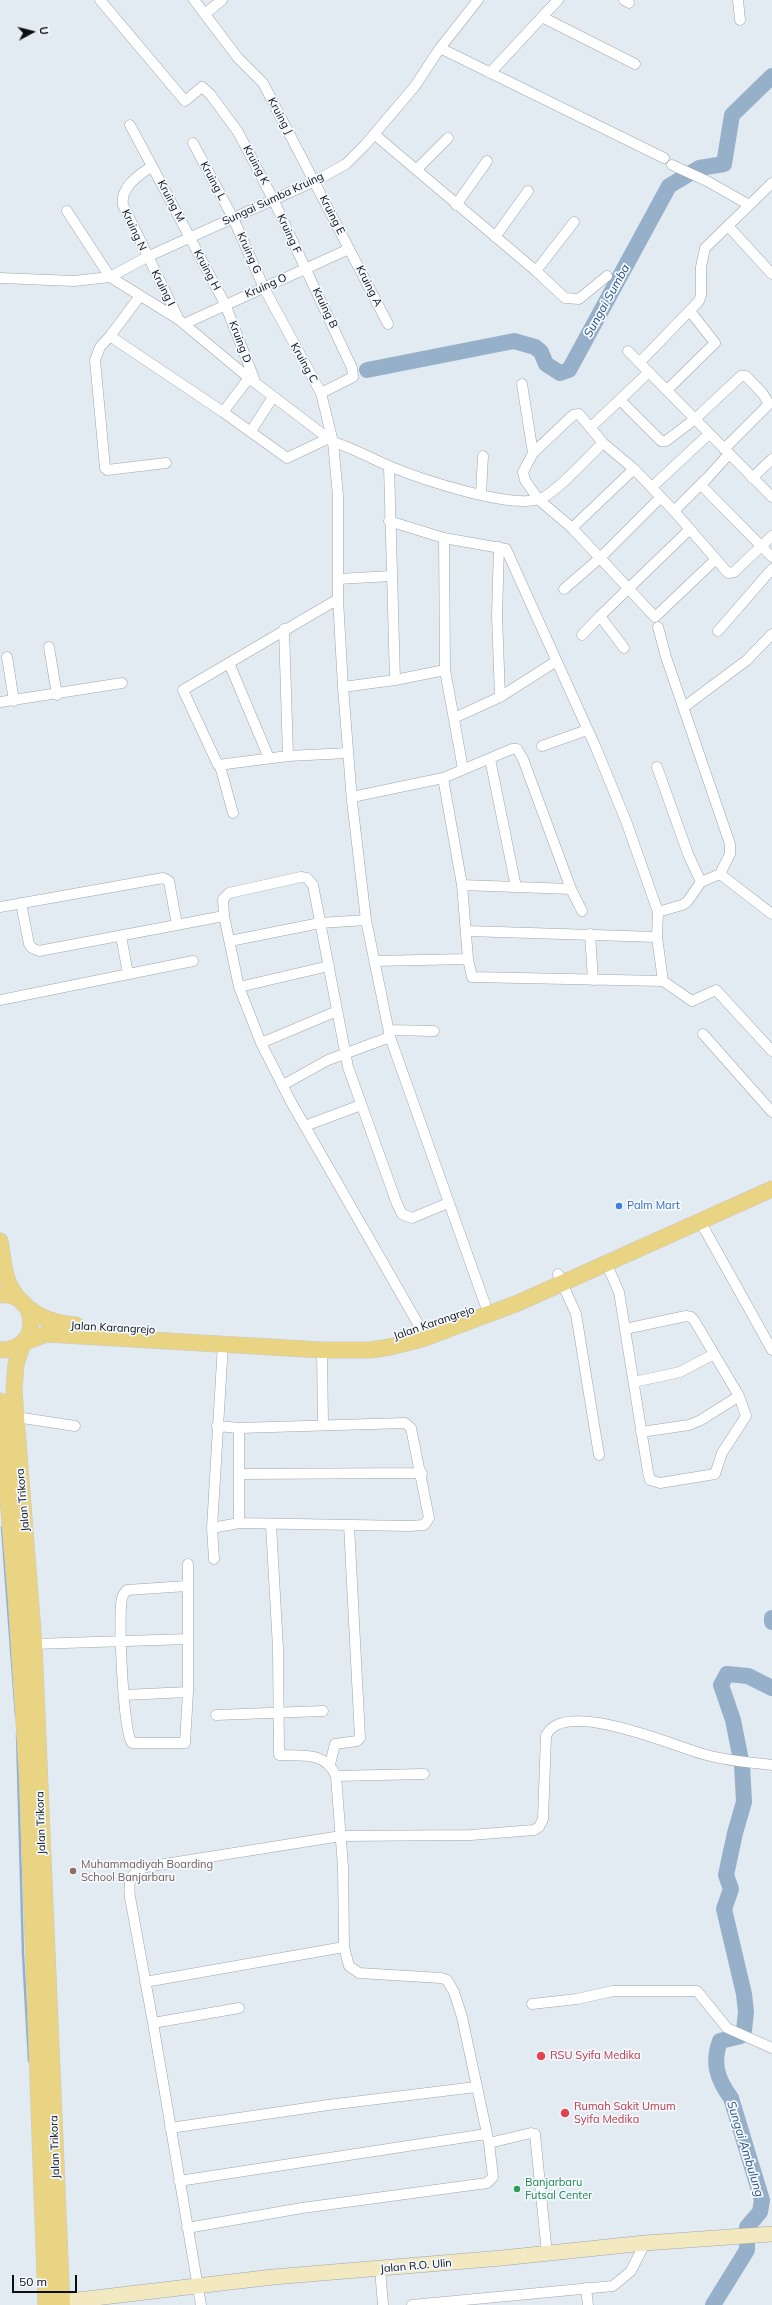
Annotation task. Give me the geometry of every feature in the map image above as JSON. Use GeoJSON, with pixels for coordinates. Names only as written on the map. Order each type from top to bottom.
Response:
{"type":"FeatureCollection","features":[{"type":"Feature","properties":{"kind":"main road","name":"Jalan Karangrejo"},"geometry":{"type":"LineString","coordinates":[[26,1306],[41,1318],[65,1325],[318,1340],[370,1341],[421,1329],[486,1304],[606,1263],[700,1221],[766,1186]]}},
{"type":"Feature","properties":{"kind":"main road","name":"Jalan Karangrejo"},"geometry":{"type":"LineString","coordinates":[[0,1350],[16,1348],[23,1343],[46,1334],[322,1350],[379,1350],[422,1339],[518,1303],[560,1278],[766,1186]]}},
{"type":"Feature","properties":{"kind":"main road"},"geometry":{"type":"LineString","coordinates":[[0,1241],[10,1287],[26,1306]]}},
{"type":"Feature","properties":{"kind":"main road"},"geometry":{"type":"LineString","coordinates":[[0,1295],[12,1296],[26,1306]]}},
{"type":"Feature","properties":{"kind":"main road","name":"Jalan Trikora"},"geometry":{"type":"LineString","coordinates":[[26,1306],[32,1321],[28,1336],[23,1343],[14,1378],[34,1644],[42,2021]]}},
{"type":"Feature","properties":{"kind":"main road","name":"Jalan Trikora"},"geometry":{"type":"LineString","coordinates":[[0,1401],[15,1589],[27,1770],[42,2021],[56,2304]]}},
{"type":"Feature","properties":{"kind":"main road","name":"Jalan R.O. Ulin"},"geometry":{"type":"LineString","coordinates":[[56,2304],[273,2277],[547,2254],[645,2243],[735,2238],[772,2234]]}},
{"type":"Feature","properties":{"kind":"street","name":"Kruing K"},"geometry":{"type":"LineString","coordinates":[[100,0],[185,100],[202,87],[210,94],[238,132],[273,199]]}},
{"type":"Feature","properties":{"kind":"street","name":"Kruing J"},"geometry":{"type":"LineString","coordinates":[[194,0],[238,58],[263,83],[315,181]]}},
{"type":"Feature","properties":{"kind":"street"},"geometry":{"type":"LineString","coordinates":[[206,14],[222,0]]}},
{"type":"Feature","properties":{"kind":"street","name":"Sungai Sumba Kruing"},"geometry":{"type":"LineString","coordinates":[[0,278],[74,280],[110,278],[147,257],[315,181],[346,164],[415,86],[440,48],[478,0]]}},
{"type":"Feature","properties":{"kind":"street"},"geometry":{"type":"LineString","coordinates":[[490,73],[558,0]]}},
{"type":"Feature","properties":{"kind":"street"},"geometry":{"type":"LineString","coordinates":[[738,0],[740,20]]}},
{"type":"Feature","properties":{"kind":"street"},"geometry":{"type":"LineString","coordinates":[[542,17],[635,64]]}},
{"type":"Feature","properties":{"kind":"street"},"geometry":{"type":"LineString","coordinates":[[440,48],[668,161],[749,205]]}},
{"type":"Feature","properties":{"kind":"street"},"geometry":{"type":"LineString","coordinates":[[130,125],[152,166]]}},
{"type":"Feature","properties":{"kind":"street"},"geometry":{"type":"LineString","coordinates":[[374,134],[456,205],[536,270],[565,298],[579,300],[607,276]]}},
{"type":"Feature","properties":{"kind":"street"},"geometry":{"type":"LineString","coordinates":[[416,170],[448,138]]}},
{"type":"Feature","properties":{"kind":"street","name":"Kruing L"},"geometry":{"type":"LineString","coordinates":[[193,143],[233,218]]}},
{"type":"Feature","properties":{"kind":"street"},"geometry":{"type":"LineString","coordinates":[[456,205],[487,161]]}},
{"type":"Feature","properties":{"kind":"street","name":"Kruing M"},"geometry":{"type":"LineString","coordinates":[[152,166],[190,237]]}},
{"type":"Feature","properties":{"kind":"street","name":"Kruing N"},"geometry":{"type":"LineString","coordinates":[[147,257],[122,199],[122,194],[132,182],[152,166]]}},
{"type":"Feature","properties":{"kind":"street","name":"Kruing E"},"geometry":{"type":"LineString","coordinates":[[315,181],[349,249]]}},
{"type":"Feature","properties":{"kind":"street"},"geometry":{"type":"LineString","coordinates":[[640,362],[690,311],[701,295],[701,267],[705,248],[772,183]]}},
{"type":"Feature","properties":{"kind":"street"},"geometry":{"type":"LineString","coordinates":[[496,237],[528,191]]}},
{"type":"Feature","properties":{"kind":"street","name":"Kruing F"},"geometry":{"type":"LineString","coordinates":[[273,199],[305,268]]}},
{"type":"Feature","properties":{"kind":"street"},"geometry":{"type":"LineString","coordinates":[[68,211],[110,278],[181,321],[273,397],[305,419],[330,440],[347,446],[389,466],[455,488],[506,500],[525,501],[538,499],[554,489],[603,443]]}},
{"type":"Feature","properties":{"kind":"street","name":"Kruing G"},"geometry":{"type":"LineString","coordinates":[[233,218],[264,288]]}},
{"type":"Feature","properties":{"kind":"street"},"geometry":{"type":"LineString","coordinates":[[536,270],[574,222]]}},
{"type":"Feature","properties":{"kind":"street"},"geometry":{"type":"LineString","coordinates":[[728,226],[772,274]]}},
{"type":"Feature","properties":{"kind":"street","name":"Kruing H"},"geometry":{"type":"LineString","coordinates":[[190,237],[225,304]]}},
{"type":"Feature","properties":{"kind":"street","name":"Kruing O"},"geometry":{"type":"LineString","coordinates":[[181,321],[264,288],[349,249]]}},
{"type":"Feature","properties":{"kind":"street","name":"Kruing A"},"geometry":{"type":"LineString","coordinates":[[349,249],[388,324]]}},
{"type":"Feature","properties":{"kind":"street","name":"Kruing I"},"geometry":{"type":"LineString","coordinates":[[147,257],[181,321]]}},
{"type":"Feature","properties":{"kind":"street","name":"Kruing B"},"geometry":{"type":"LineString","coordinates":[[305,268],[344,348],[352,368],[353,377],[321,393]]}},
{"type":"Feature","properties":{"kind":"street","name":"Kruing C"},"geometry":{"type":"LineString","coordinates":[[264,288],[321,393],[330,440],[338,496],[338,599],[343,687],[352,797],[366,920],[389,1034],[448,1203],[486,1304]]}},
{"type":"Feature","properties":{"kind":"street"},"geometry":{"type":"LineString","coordinates":[[140,296],[100,347],[95,360],[104,468],[107,470],[166,463]]}},
{"type":"Feature","properties":{"kind":"street","name":"Kruing D"},"geometry":{"type":"LineString","coordinates":[[225,304],[252,380]]}},
{"type":"Feature","properties":{"kind":"street"},"geometry":{"type":"LineString","coordinates":[[667,390],[715,342],[690,311]]}},
{"type":"Feature","properties":{"kind":"street"},"geometry":{"type":"LineString","coordinates":[[110,336],[251,431],[287,458],[330,440]]}},
{"type":"Feature","properties":{"kind":"street"},"geometry":{"type":"LineString","coordinates":[[628,351],[772,497]]}},
{"type":"Feature","properties":{"kind":"street"},"geometry":{"type":"LineString","coordinates":[[591,427],[649,372]]}},
{"type":"Feature","properties":{"kind":"street"},"geometry":{"type":"LineString","coordinates":[[620,400],[661,441],[670,440],[696,420],[741,376],[746,376],[754,383],[768,400],[768,404],[726,451],[701,485],[772,557]]}},
{"type":"Feature","properties":{"kind":"street"},"geometry":{"type":"LineString","coordinates":[[223,412],[252,380]]}},
{"type":"Feature","properties":{"kind":"street"},"geometry":{"type":"LineString","coordinates":[[522,384],[533,453]]}},
{"type":"Feature","properties":{"kind":"street"},"geometry":{"type":"LineString","coordinates":[[251,431],[273,397]]}},
{"type":"Feature","properties":{"kind":"street"},"geometry":{"type":"LineString","coordinates":[[716,559],[655,617],[572,528],[538,499],[522,474],[533,453],[577,413],[591,427],[603,443],[634,469],[652,487],[690,529],[716,559],[725,570],[731,574],[771,538]]}},
{"type":"Feature","properties":{"kind":"street"},"geometry":{"type":"LineString","coordinates":[[652,487],[709,434]]}},
{"type":"Feature","properties":{"kind":"street"},"geometry":{"type":"LineString","coordinates":[[481,494],[483,456]]}},
{"type":"Feature","properties":{"kind":"street"},"geometry":{"type":"LineString","coordinates":[[752,478],[772,459]]}},
{"type":"Feature","properties":{"kind":"street"},"geometry":{"type":"LineString","coordinates":[[389,466],[389,521],[395,680]]}},
{"type":"Feature","properties":{"kind":"street"},"geometry":{"type":"LineString","coordinates":[[572,528],[634,469]]}},
{"type":"Feature","properties":{"kind":"street"},"geometry":{"type":"LineString","coordinates":[[674,511],[706,479]]}},
{"type":"Feature","properties":{"kind":"street"},"geometry":{"type":"LineString","coordinates":[[564,589],[600,558],[661,497]]}},
{"type":"Feature","properties":{"kind":"street"},"geometry":{"type":"LineString","coordinates":[[389,521],[444,538],[499,547],[506,549],[509,554],[626,821],[658,912],[657,937],[663,981]]}},
{"type":"Feature","properties":{"kind":"street"},"geometry":{"type":"LineString","coordinates":[[582,635],[690,529]]}},
{"type":"Feature","properties":{"kind":"street"},"geometry":{"type":"LineString","coordinates":[[444,538],[445,670],[463,769]]}},
{"type":"Feature","properties":{"kind":"street"},"geometry":{"type":"LineString","coordinates":[[499,547],[497,615],[500,697]]}},
{"type":"Feature","properties":{"kind":"street"},"geometry":{"type":"LineString","coordinates":[[718,631],[772,569]]}},
{"type":"Feature","properties":{"kind":"street"},"geometry":{"type":"LineString","coordinates":[[338,579],[391,576]]}},
{"type":"Feature","properties":{"kind":"street"},"geometry":{"type":"LineString","coordinates":[[233,813],[220,766],[216,764],[183,690],[284,629],[338,599]]}},
{"type":"Feature","properties":{"kind":"street"},"geometry":{"type":"LineString","coordinates":[[600,616],[624,648]]}},
{"type":"Feature","properties":{"kind":"street"},"geometry":{"type":"LineString","coordinates":[[658,627],[666,657],[731,850],[720,874],[701,882],[687,902],[658,912]]}},
{"type":"Feature","properties":{"kind":"street"},"geometry":{"type":"LineString","coordinates":[[284,629],[288,756]]}},
{"type":"Feature","properties":{"kind":"street"},"geometry":{"type":"LineString","coordinates":[[684,707],[747,660],[772,634]]}},
{"type":"Feature","properties":{"kind":"street"},"geometry":{"type":"LineString","coordinates":[[49,647],[57,695]]}},
{"type":"Feature","properties":{"kind":"street"},"geometry":{"type":"LineString","coordinates":[[7,657],[14,701]]}},
{"type":"Feature","properties":{"kind":"street"},"geometry":{"type":"LineString","coordinates":[[454,718],[500,697],[556,662]]}},
{"type":"Feature","properties":{"kind":"street"},"geometry":{"type":"LineString","coordinates":[[229,663],[269,758]]}},
{"type":"Feature","properties":{"kind":"street"},"geometry":{"type":"LineString","coordinates":[[343,687],[395,680],[445,670]]}},
{"type":"Feature","properties":{"kind":"street"},"geometry":{"type":"LineString","coordinates":[[0,702],[57,695],[122,683]]}},
{"type":"Feature","properties":{"kind":"street"},"geometry":{"type":"LineString","coordinates":[[542,746],[587,730]]}},
{"type":"Feature","properties":{"kind":"street"},"geometry":{"type":"LineString","coordinates":[[352,797],[443,778],[512,749],[520,752],[571,889],[582,911]]}},
{"type":"Feature","properties":{"kind":"street"},"geometry":{"type":"LineString","coordinates":[[220,766],[288,756],[348,753]]}},
{"type":"Feature","properties":{"kind":"street"},"geometry":{"type":"LineString","coordinates":[[490,759],[516,887]]}},
{"type":"Feature","properties":{"kind":"street"},"geometry":{"type":"LineString","coordinates":[[657,767],[688,854],[701,882]]}},
{"type":"Feature","properties":{"kind":"street"},"geometry":{"type":"LineString","coordinates":[[443,778],[462,885],[470,975],[479,979],[663,981],[689,1000],[698,999],[716,990],[772,1051]]}},
{"type":"Feature","properties":{"kind":"street"},"geometry":{"type":"LineString","coordinates":[[720,874],[772,914]]}},
{"type":"Feature","properties":{"kind":"street"},"geometry":{"type":"LineString","coordinates":[[421,1329],[305,1126],[261,1043],[240,987],[224,916],[223,899],[229,893],[301,877],[307,878],[313,885],[345,1053],[361,1105],[402,1214],[412,1218],[448,1203]]}},
{"type":"Feature","properties":{"kind":"street"},"geometry":{"type":"LineString","coordinates":[[0,907],[163,878],[168,882],[177,925]]}},
{"type":"Feature","properties":{"kind":"street"},"geometry":{"type":"LineString","coordinates":[[462,885],[571,889]]}},
{"type":"Feature","properties":{"kind":"street"},"geometry":{"type":"LineString","coordinates":[[20,903],[29,944],[36,950],[224,916]]}},
{"type":"Feature","properties":{"kind":"street"},"geometry":{"type":"LineString","coordinates":[[230,941],[320,923],[366,920]]}},
{"type":"Feature","properties":{"kind":"street"},"geometry":{"type":"LineString","coordinates":[[467,931],[657,937]]}},
{"type":"Feature","properties":{"kind":"street"},"geometry":{"type":"LineString","coordinates":[[590,934],[593,980]]}},
{"type":"Feature","properties":{"kind":"street"},"geometry":{"type":"LineString","coordinates":[[120,936],[128,974]]}},
{"type":"Feature","properties":{"kind":"street"},"geometry":{"type":"LineString","coordinates":[[375,961],[468,959]]}},
{"type":"Feature","properties":{"kind":"street"},"geometry":{"type":"LineString","coordinates":[[0,1000],[193,961]]}},
{"type":"Feature","properties":{"kind":"street"},"geometry":{"type":"LineString","coordinates":[[240,987],[328,966]]}},
{"type":"Feature","properties":{"kind":"street"},"geometry":{"type":"LineString","coordinates":[[261,1043],[337,1011]]}},
{"type":"Feature","properties":{"kind":"street"},"geometry":{"type":"LineString","coordinates":[[283,1085],[345,1053],[389,1034],[434,1031]]}},
{"type":"Feature","properties":{"kind":"street"},"geometry":{"type":"LineString","coordinates":[[703,1034],[772,1112]]}},
{"type":"Feature","properties":{"kind":"street"},"geometry":{"type":"LineString","coordinates":[[305,1126],[361,1105]]}},
{"type":"Feature","properties":{"kind":"street"},"geometry":{"type":"LineString","coordinates":[[700,1221],[772,1350]]}},
{"type":"Feature","properties":{"kind":"street"},"geometry":{"type":"LineString","coordinates":[[606,1263],[619,1292],[641,1432],[648,1472],[652,1482],[685,1480],[712,1475],[717,1471],[722,1453],[746,1419],[745,1409],[739,1396],[694,1320],[688,1316],[625,1329]]}},
{"type":"Feature","properties":{"kind":"street"},"geometry":{"type":"LineString","coordinates":[[560,1278],[576,1314],[599,1455]]}},
{"type":"Feature","properties":{"kind":"street"},"geometry":{"type":"LineString","coordinates":[[214,1559],[212,1528],[223,1344]]}},
{"type":"Feature","properties":{"kind":"street"},"geometry":{"type":"LineString","coordinates":[[322,1350],[323,1424]]}},
{"type":"Feature","properties":{"kind":"street"},"geometry":{"type":"LineString","coordinates":[[634,1382],[680,1372],[714,1354]]}},
{"type":"Feature","properties":{"kind":"street"},"geometry":{"type":"LineString","coordinates":[[641,1432],[690,1425],[701,1420],[739,1396]]}},
{"type":"Feature","properties":{"kind":"street"},"geometry":{"type":"LineString","coordinates":[[16,1417],[75,1426]]}},
{"type":"Feature","properties":{"kind":"street"},"geometry":{"type":"LineString","coordinates":[[212,1528],[239,1523],[410,1526],[427,1524],[429,1512],[422,1473],[411,1428],[405,1423],[323,1424],[239,1428],[218,1426]]}},
{"type":"Feature","properties":{"kind":"street"},"geometry":{"type":"LineString","coordinates":[[239,1428],[239,1523]]}},
{"type":"Feature","properties":{"kind":"street"},"geometry":{"type":"LineString","coordinates":[[239,1474],[422,1473]]}},
{"type":"Feature","properties":{"kind":"street"},"geometry":{"type":"LineString","coordinates":[[187,2228],[302,2208],[487,2183],[493,2178],[488,2139],[462,2017],[454,1992],[447,1980],[433,1977],[359,1973],[349,1966],[344,1947],[341,1836],[336,1776],[330,1764],[317,1757],[279,1755],[278,1648],[272,1524]]}},
{"type":"Feature","properties":{"kind":"street"},"geometry":{"type":"LineString","coordinates":[[330,1764],[335,1744],[357,1741],[360,1738],[349,1525]]}},
{"type":"Feature","properties":{"kind":"street"},"geometry":{"type":"LineString","coordinates":[[187,1586],[136,1589],[124,1592],[121,1606],[121,1641],[128,1736],[132,1743],[186,1743],[188,1692],[188,1564]]}},
{"type":"Feature","properties":{"kind":"street"},"geometry":{"type":"LineString","coordinates":[[34,1644],[188,1639]]}},
{"type":"Feature","properties":{"kind":"street"},"geometry":{"type":"LineString","coordinates":[[124,1695],[188,1692]]}},
{"type":"Feature","properties":{"kind":"street"},"geometry":{"type":"LineString","coordinates":[[216,1715],[323,1711]]}},
{"type":"Feature","properties":{"kind":"street"},"geometry":{"type":"LineString","coordinates":[[201,2305],[130,1897],[129,1881],[134,1872],[146,1867],[341,1836],[471,1835],[534,1830],[539,1827],[543,1819],[546,1736],[552,1727],[560,1722],[599,1722],[703,1754],[735,1761],[772,1765]]}},
{"type":"Feature","properties":{"kind":"street"},"geometry":{"type":"LineString","coordinates":[[336,1776],[424,1774]]}},
{"type":"Feature","properties":{"kind":"street"},"geometry":{"type":"LineString","coordinates":[[145,1982],[344,1947]]}},
{"type":"Feature","properties":{"kind":"street"},"geometry":{"type":"LineString","coordinates":[[532,2004],[576,1999],[613,1991],[697,1990],[727,2028],[744,2037],[772,2048]]}},
{"type":"Feature","properties":{"kind":"street"},"geometry":{"type":"LineString","coordinates":[[153,2023],[239,2008]]}},
{"type":"Feature","properties":{"kind":"street"},"geometry":{"type":"LineString","coordinates":[[170,2128],[328,2105],[476,2086]]}},
{"type":"Feature","properties":{"kind":"street"},"geometry":{"type":"LineString","coordinates":[[179,2181],[531,2133],[535,2134],[547,2254]]}},
{"type":"Feature","properties":{"kind":"street"},"geometry":{"type":"LineString","coordinates":[[412,2305],[613,2286],[631,2271],[645,2243]]}},
{"type":"Feature","properties":{"kind":"street"},"geometry":{"type":"LineString","coordinates":[[380,2269],[383,2305]]}},
{"type":"Feature","properties":{"kind":"street"},"geometry":{"type":"LineString","coordinates":[[586,2288],[588,2305]]}},
{"type":"Feature","properties":{"kind":"waterway","name":"Sungai Sumba"},"geometry":{"type":"LineString","coordinates":[[367,370],[514,341],[535,347],[541,352],[546,364],[560,373],[569,370],[669,186],[699,168],[724,164],[732,115],[772,76]]}},
{"type":"Feature","properties":{"kind":"waterway"},"geometry":{"type":"LineString","coordinates":[[2,1527],[16,1717]]}},
{"type":"Feature","properties":{"kind":"waterway","name":"Sungai Ambulung"},"geometry":{"type":"LineString","coordinates":[[713,2305],[747,2250],[747,2227],[760,2212],[762,2200],[731,2098],[722,2084],[716,2064],[720,2041],[741,2036],[744,2031],[746,2012],[744,1994],[724,1909],[731,1889],[726,1875],[735,1833],[744,1802],[742,1765],[733,1720],[721,1685],[727,1674],[748,1676],[772,1688]]}},
{"type":"Feature","properties":{"kind":"waterway"},"geometry":{"type":"LineString","coordinates":[[17,1734],[23,1954],[29,2061]]}},
{"type":"Feature","properties":{"kind":"place","name":"Palm Mart"},"geometry":{"type":"Point","coordinates":[619,1206]}},
{"type":"Feature","properties":{"kind":"place","name":"Muhammadiyah Boarding School Banjarbaru"},"geometry":{"type":"Point","coordinates":[73,1871]}},
{"type":"Feature","properties":{"kind":"place","name":"RSU Syifa Medika"},"geometry":{"type":"Point","coordinates":[541,2056]}},
{"type":"Feature","properties":{"kind":"place","name":"Rumah Sakit Umum Syifa Medika"},"geometry":{"type":"Point","coordinates":[565,2113]}},
{"type":"Feature","properties":{"kind":"place","name":"Banjarbaru Futsal Center"},"geometry":{"type":"Point","coordinates":[517,2189]}}]}
